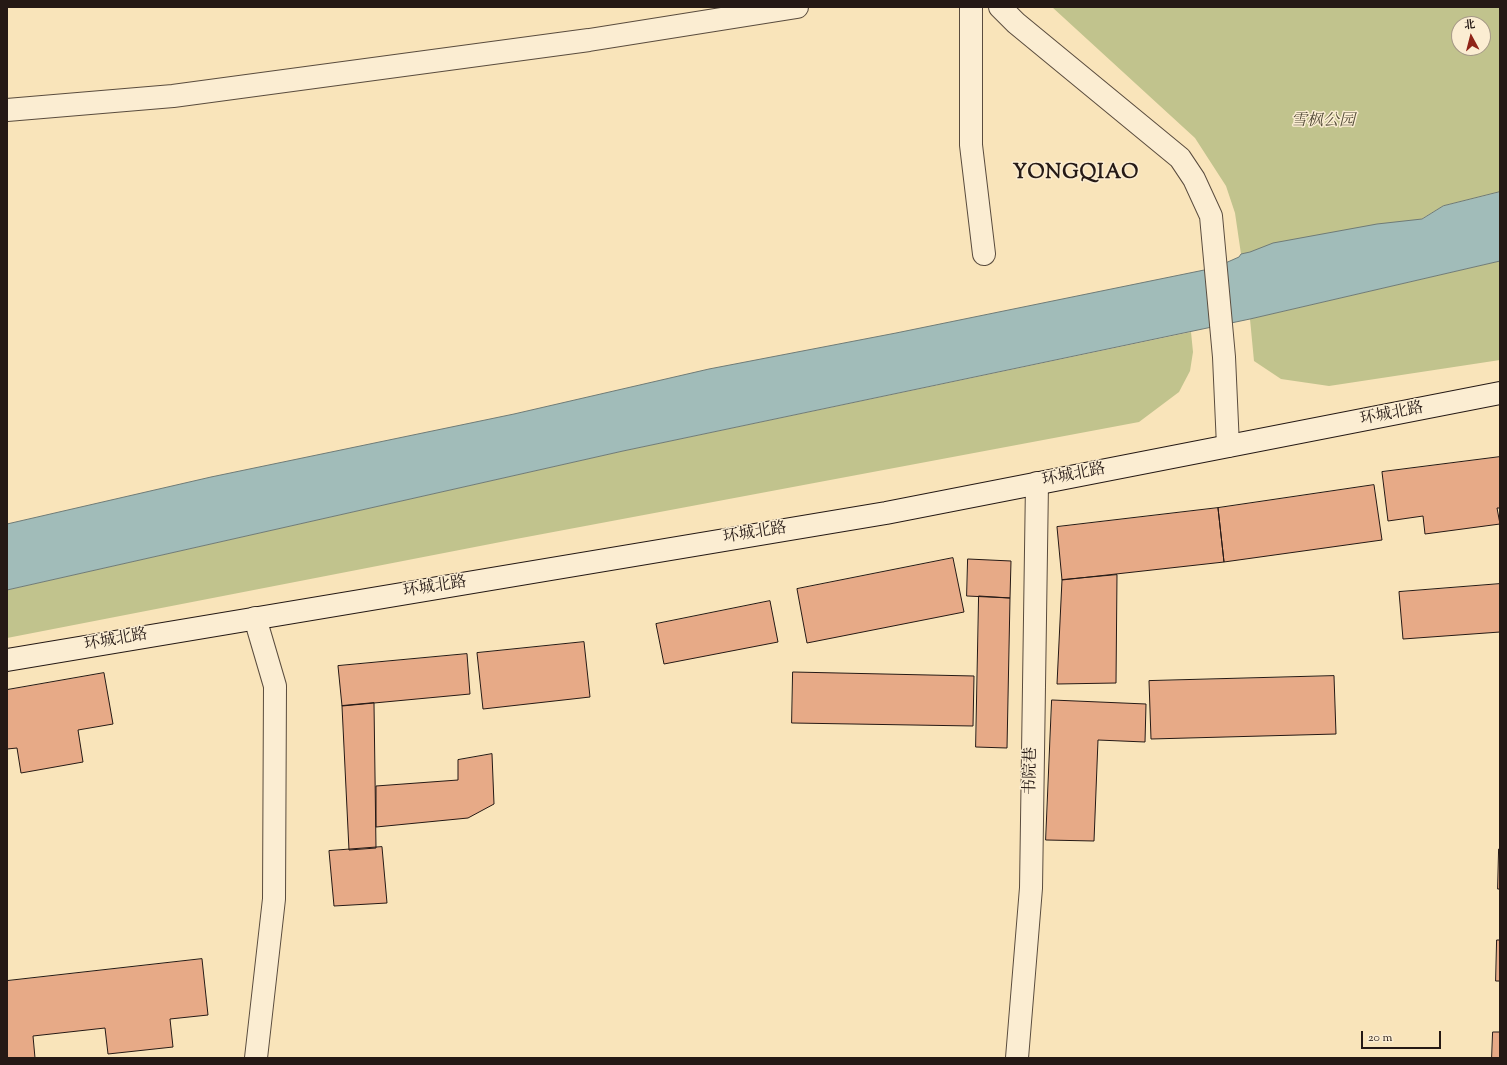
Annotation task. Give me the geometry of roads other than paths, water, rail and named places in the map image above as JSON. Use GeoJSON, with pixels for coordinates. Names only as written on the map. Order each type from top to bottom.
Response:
{"type":"FeatureCollection","features":[{"type":"Feature","properties":{"kind":"street"},"geometry":{"type":"LineString","coordinates":[[7,110],[173,96],[589,40],[797,7]]}},
{"type":"Feature","properties":{"kind":"street"},"geometry":{"type":"LineString","coordinates":[[970,7],[971,145],[984,254]]}},
{"type":"Feature","properties":{"kind":"street"},"geometry":{"type":"LineString","coordinates":[[1000,7],[1022,28],[1180,158],[1194,179],[1211,216],[1224,357],[1228,446]]}},
{"type":"Feature","properties":{"kind":"street","name":"环城北路"},"geometry":{"type":"LineString","coordinates":[[7,660],[886,512],[1500,393]]}},
{"type":"Feature","properties":{"kind":"street","name":"书院巷"},"geometry":{"type":"LineString","coordinates":[[1017,1058],[1031,888],[1037,483]]}},
{"type":"Feature","properties":{"kind":"street"},"geometry":{"type":"LineString","coordinates":[[255,618],[275,686],[274,899],[256,1058]]}},
{"type":"Feature","properties":{"kind":"water"},"geometry":{"type":"Polygon","coordinates":[[[1500,192],[1500,261],[1250,319],[623,451],[7,590],[7,524],[211,477],[514,414],[709,369],[896,333],[1214,268],[1239,257],[1241,254],[1273,243],[1377,224],[1422,219],[1443,206],[1500,192]]]}},
{"type":"Feature","properties":{"kind":"district","name":"YONGQIAO"},"geometry":{"type":"Point","coordinates":[1076,175]}},
{"type":"Feature","properties":{"kind":"park label","name":"雪枫公园"},"geometry":{"type":"Point","coordinates":[1323,122]}}]}
